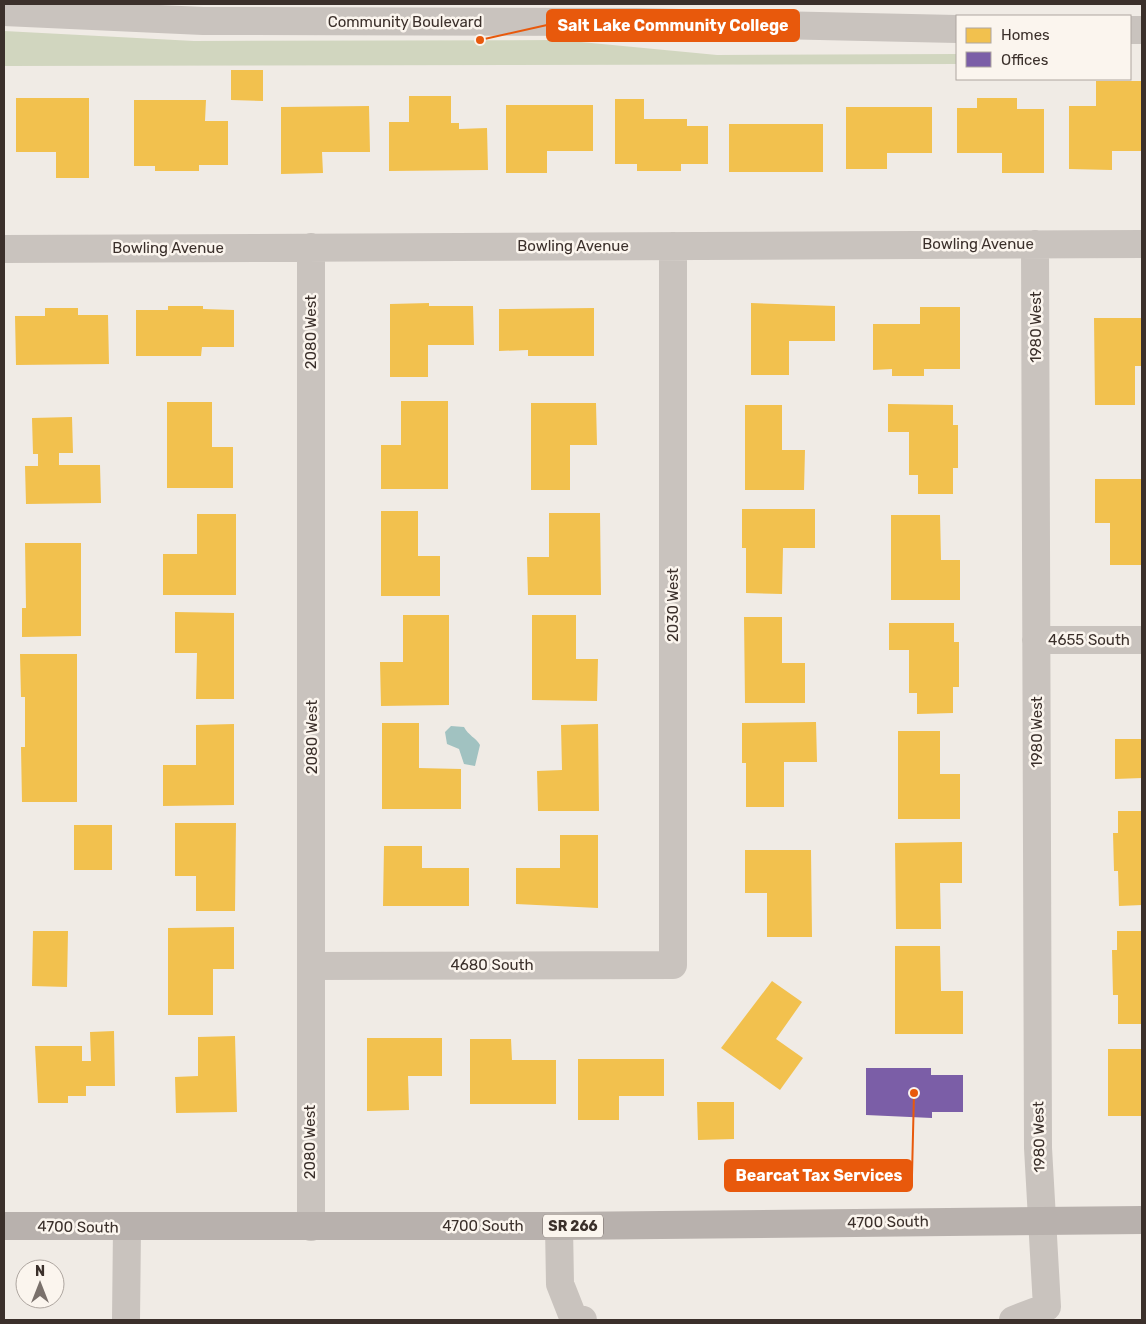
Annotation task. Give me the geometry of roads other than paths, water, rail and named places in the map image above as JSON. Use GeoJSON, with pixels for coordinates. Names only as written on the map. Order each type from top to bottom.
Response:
{"type":"FeatureCollection","features":[{"type":"Feature","properties":{"kind":"main road","name":"4700 South"},"geometry":{"type":"LineString","coordinates":[[4,1226],[127,1228],[559,1226],[1142,1220]]}},
{"type":"Feature","properties":{"kind":"street","name":"Community Boulevard"},"geometry":{"type":"LineString","coordinates":[[4,12],[203,12],[956,29]]}},
{"type":"Feature","properties":{"kind":"street","name":"1980 West"},"geometry":{"type":"LineString","coordinates":[[1035,244],[1038,1138],[1050,1314]]}},
{"type":"Feature","properties":{"kind":"street","name":"Bowling Avenue"},"geometry":{"type":"LineString","coordinates":[[4,249],[1142,244]]}},
{"type":"Feature","properties":{"kind":"street","name":"2030 West"},"geometry":{"type":"LineString","coordinates":[[673,246],[673,965]]}},
{"type":"Feature","properties":{"kind":"street","name":"2080 West"},"geometry":{"type":"LineString","coordinates":[[311,247],[311,1227]]}},
{"type":"Feature","properties":{"kind":"street","name":"4655 South"},"geometry":{"type":"LineString","coordinates":[[1036,640],[1142,640]]}},
{"type":"Feature","properties":{"kind":"street","name":"4680 South"},"geometry":{"type":"LineString","coordinates":[[311,966],[673,965]]}},
{"type":"Feature","properties":{"kind":"street"},"geometry":{"type":"LineString","coordinates":[[559,1226],[560,1284],[573,1317],[583,1320]]}},
{"type":"Feature","properties":{"kind":"street"},"geometry":{"type":"LineString","coordinates":[[126,1320],[127,1228]]}},
{"type":"Feature","properties":{"kind":"street"},"geometry":{"type":"LineString","coordinates":[[1013,1320],[1050,1314]]}},
{"type":"Feature","properties":{"kind":"water"},"geometry":{"type":"Polygon","coordinates":[[[451,726],[464,727],[480,745],[475,766],[464,764],[459,749],[447,744],[445,732],[451,726]]]}},
{"type":"Feature","properties":{"kind":"place","name":"Salt Lake Community College"},"geometry":{"type":"Point","coordinates":[480,40]}},
{"type":"Feature","properties":{"kind":"place","name":"Bearcat Tax Services"},"geometry":{"type":"Point","coordinates":[914,1093]}}]}
